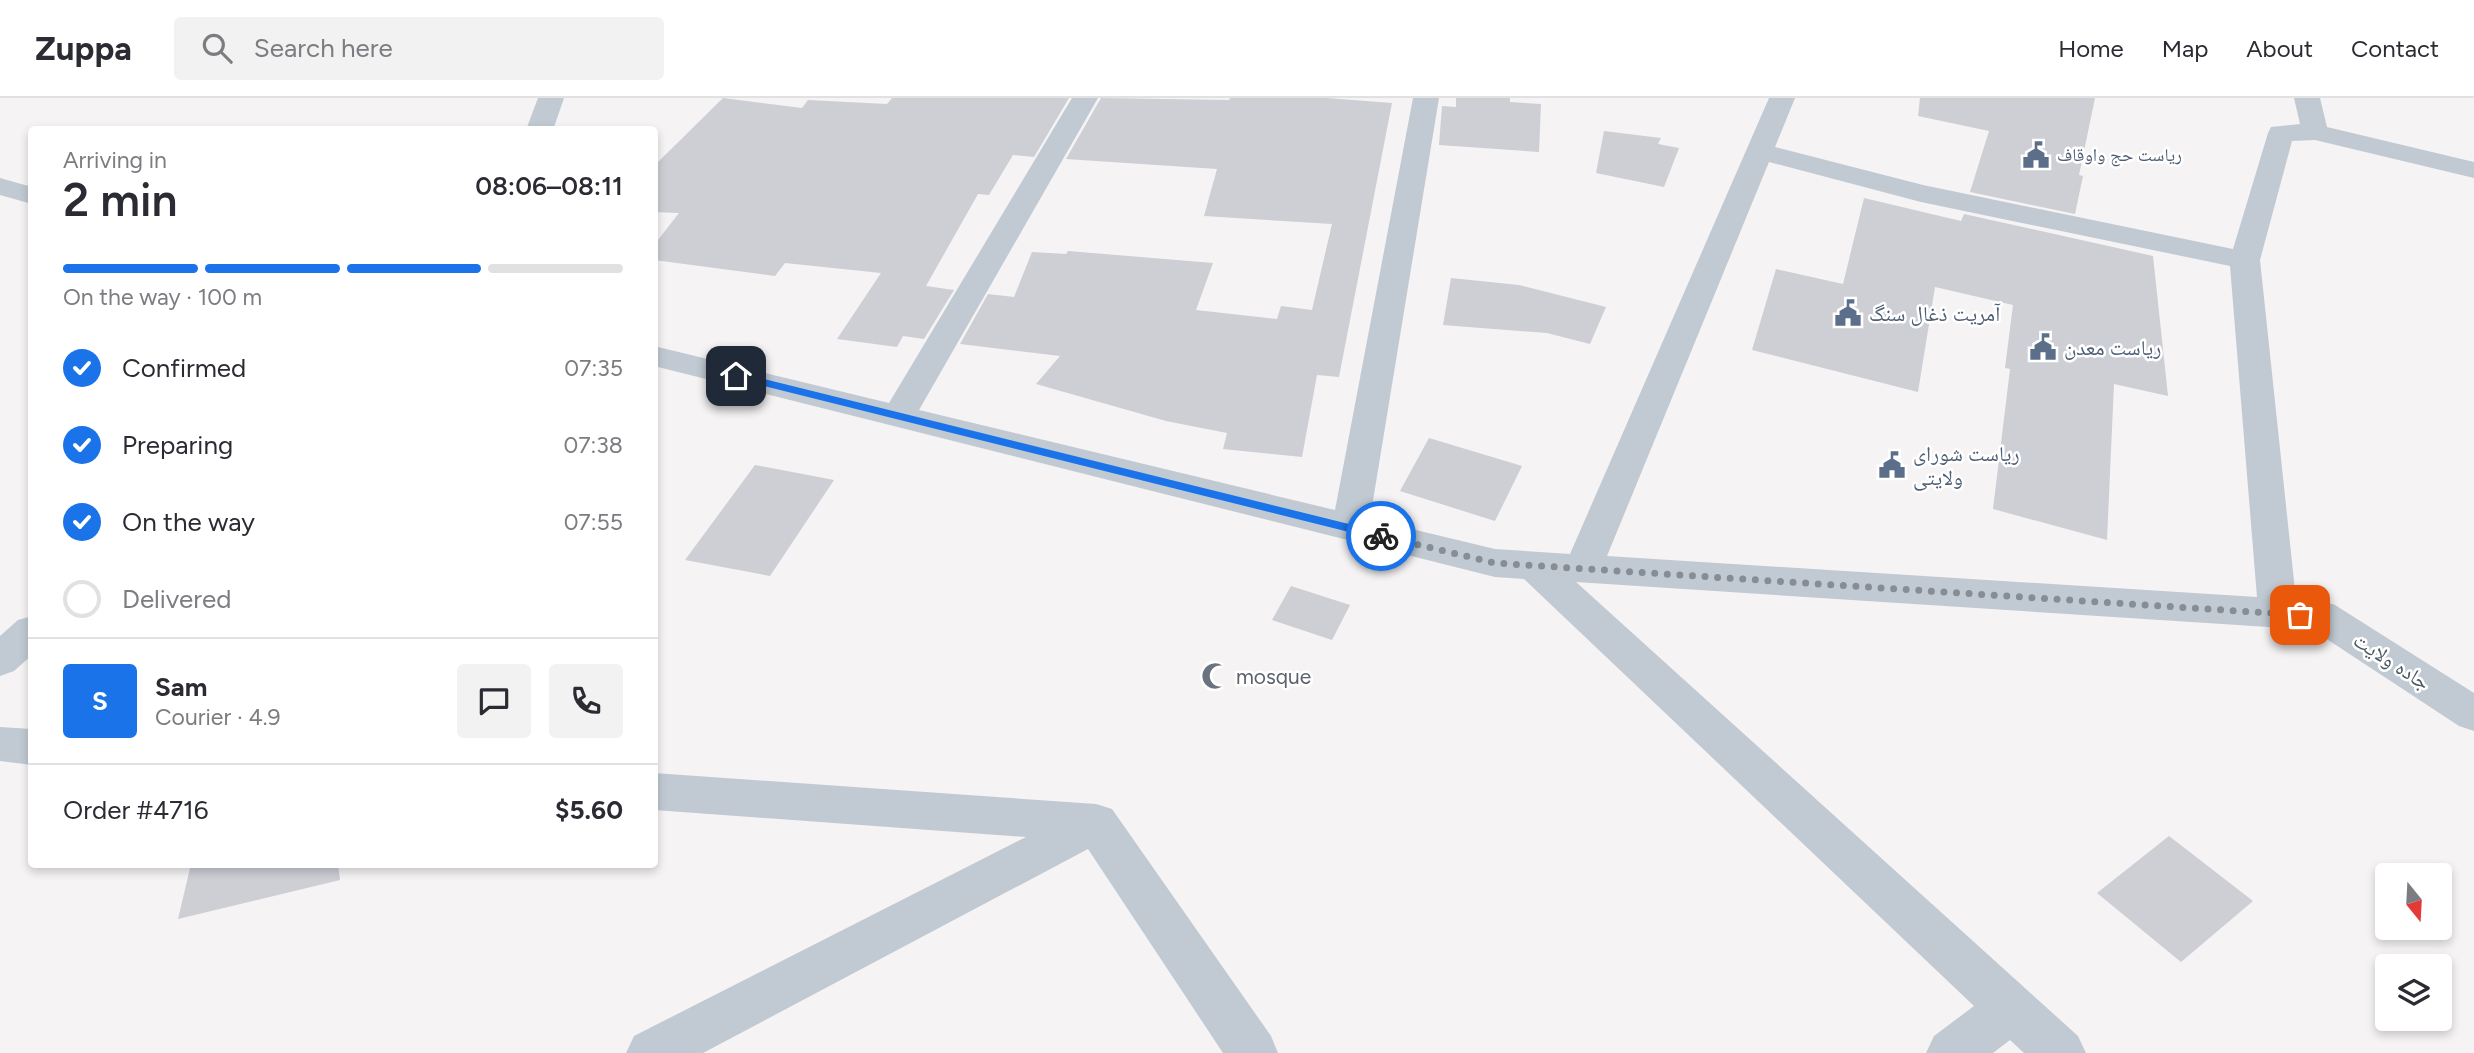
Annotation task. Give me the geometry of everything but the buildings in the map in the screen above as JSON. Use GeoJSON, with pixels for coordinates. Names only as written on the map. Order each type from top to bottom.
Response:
{"type":"FeatureCollection","features":[{"type":"Feature","properties":{"kind":"street"},"geometry":{"type":"LineString","coordinates":[[540,126],[551,98]]}},
{"type":"Feature","properties":{"kind":"street"},"geometry":{"type":"LineString","coordinates":[[898,416],[1086,98]]}},
{"type":"Feature","properties":{"kind":"street"},"geometry":{"type":"LineString","coordinates":[[1350,528],[1426,98]]}},
{"type":"Feature","properties":{"kind":"street"},"geometry":{"type":"LineString","coordinates":[[1583,569],[1782,98]]}},
{"type":"Feature","properties":{"kind":"street"},"geometry":{"type":"LineString","coordinates":[[2307,98],[2315,132]]}},
{"type":"Feature","properties":{"kind":"street"},"geometry":{"type":"LineString","coordinates":[[2278,613],[2245,260],[2281,133],[2315,132],[2474,170]]}},
{"type":"Feature","properties":{"kind":"street"},"geometry":{"type":"LineString","coordinates":[[1760,152],[1921,192],[2245,260]]}},
{"type":"Feature","properties":{"kind":"street"},"geometry":{"type":"LineString","coordinates":[[0,186],[28,194]]}},
{"type":"Feature","properties":{"kind":"street","name":"جاده ولایت"},"geometry":{"type":"LineString","coordinates":[[658,356],[1495,563],[2321,616],[2474,714]]}},
{"type":"Feature","properties":{"kind":"street"},"geometry":{"type":"LineString","coordinates":[[1534,566],[2060,1053]]}},
{"type":"Feature","properties":{"kind":"street"},"geometry":{"type":"LineString","coordinates":[[0,660],[28,635]]}},
{"type":"Feature","properties":{"kind":"street"},"geometry":{"type":"LineString","coordinates":[[0,744],[28,747]]}},
{"type":"Feature","properties":{"kind":"street"},"geometry":{"type":"LineString","coordinates":[[658,791],[1096,823]]}},
{"type":"Feature","properties":{"kind":"street"},"geometry":{"type":"LineString","coordinates":[[652,1053],[1096,823]]}},
{"type":"Feature","properties":{"kind":"street"},"geometry":{"type":"LineString","coordinates":[[1096,823],[1253,1053]]}},
{"type":"Feature","properties":{"kind":"street"},"geometry":{"type":"LineString","coordinates":[[1952,1053],[2012,1008]]}},
{"type":"Feature","properties":{"kind":"way so far"},"geometry":{"type":"LineString","coordinates":[[1381,536],[1495,563],[2300,615]]}},
{"type":"Feature","properties":{"kind":"place","name":"ریاست حج واوقاف"},"geometry":{"type":"Point","coordinates":[2036,155]}},
{"type":"Feature","properties":{"kind":"place","name":"آمریت ذغال سنگ"},"geometry":{"type":"Point","coordinates":[1848,313]}},
{"type":"Feature","properties":{"kind":"place","name":"ریاست معدن"},"geometry":{"type":"Point","coordinates":[2043,347]}},
{"type":"Feature","properties":{"kind":"place","name":"ریاست شورای ولایتی"},"geometry":{"type":"Point","coordinates":[1892,465]}},
{"type":"Feature","properties":{"kind":"place","name":"mosque"},"geometry":{"type":"Point","coordinates":[1215,676]}},
{"type":"Feature","properties":{"kind":"route"},"geometry":{"type":"LineString","coordinates":[[736,376],[1381,536]]}}]}
